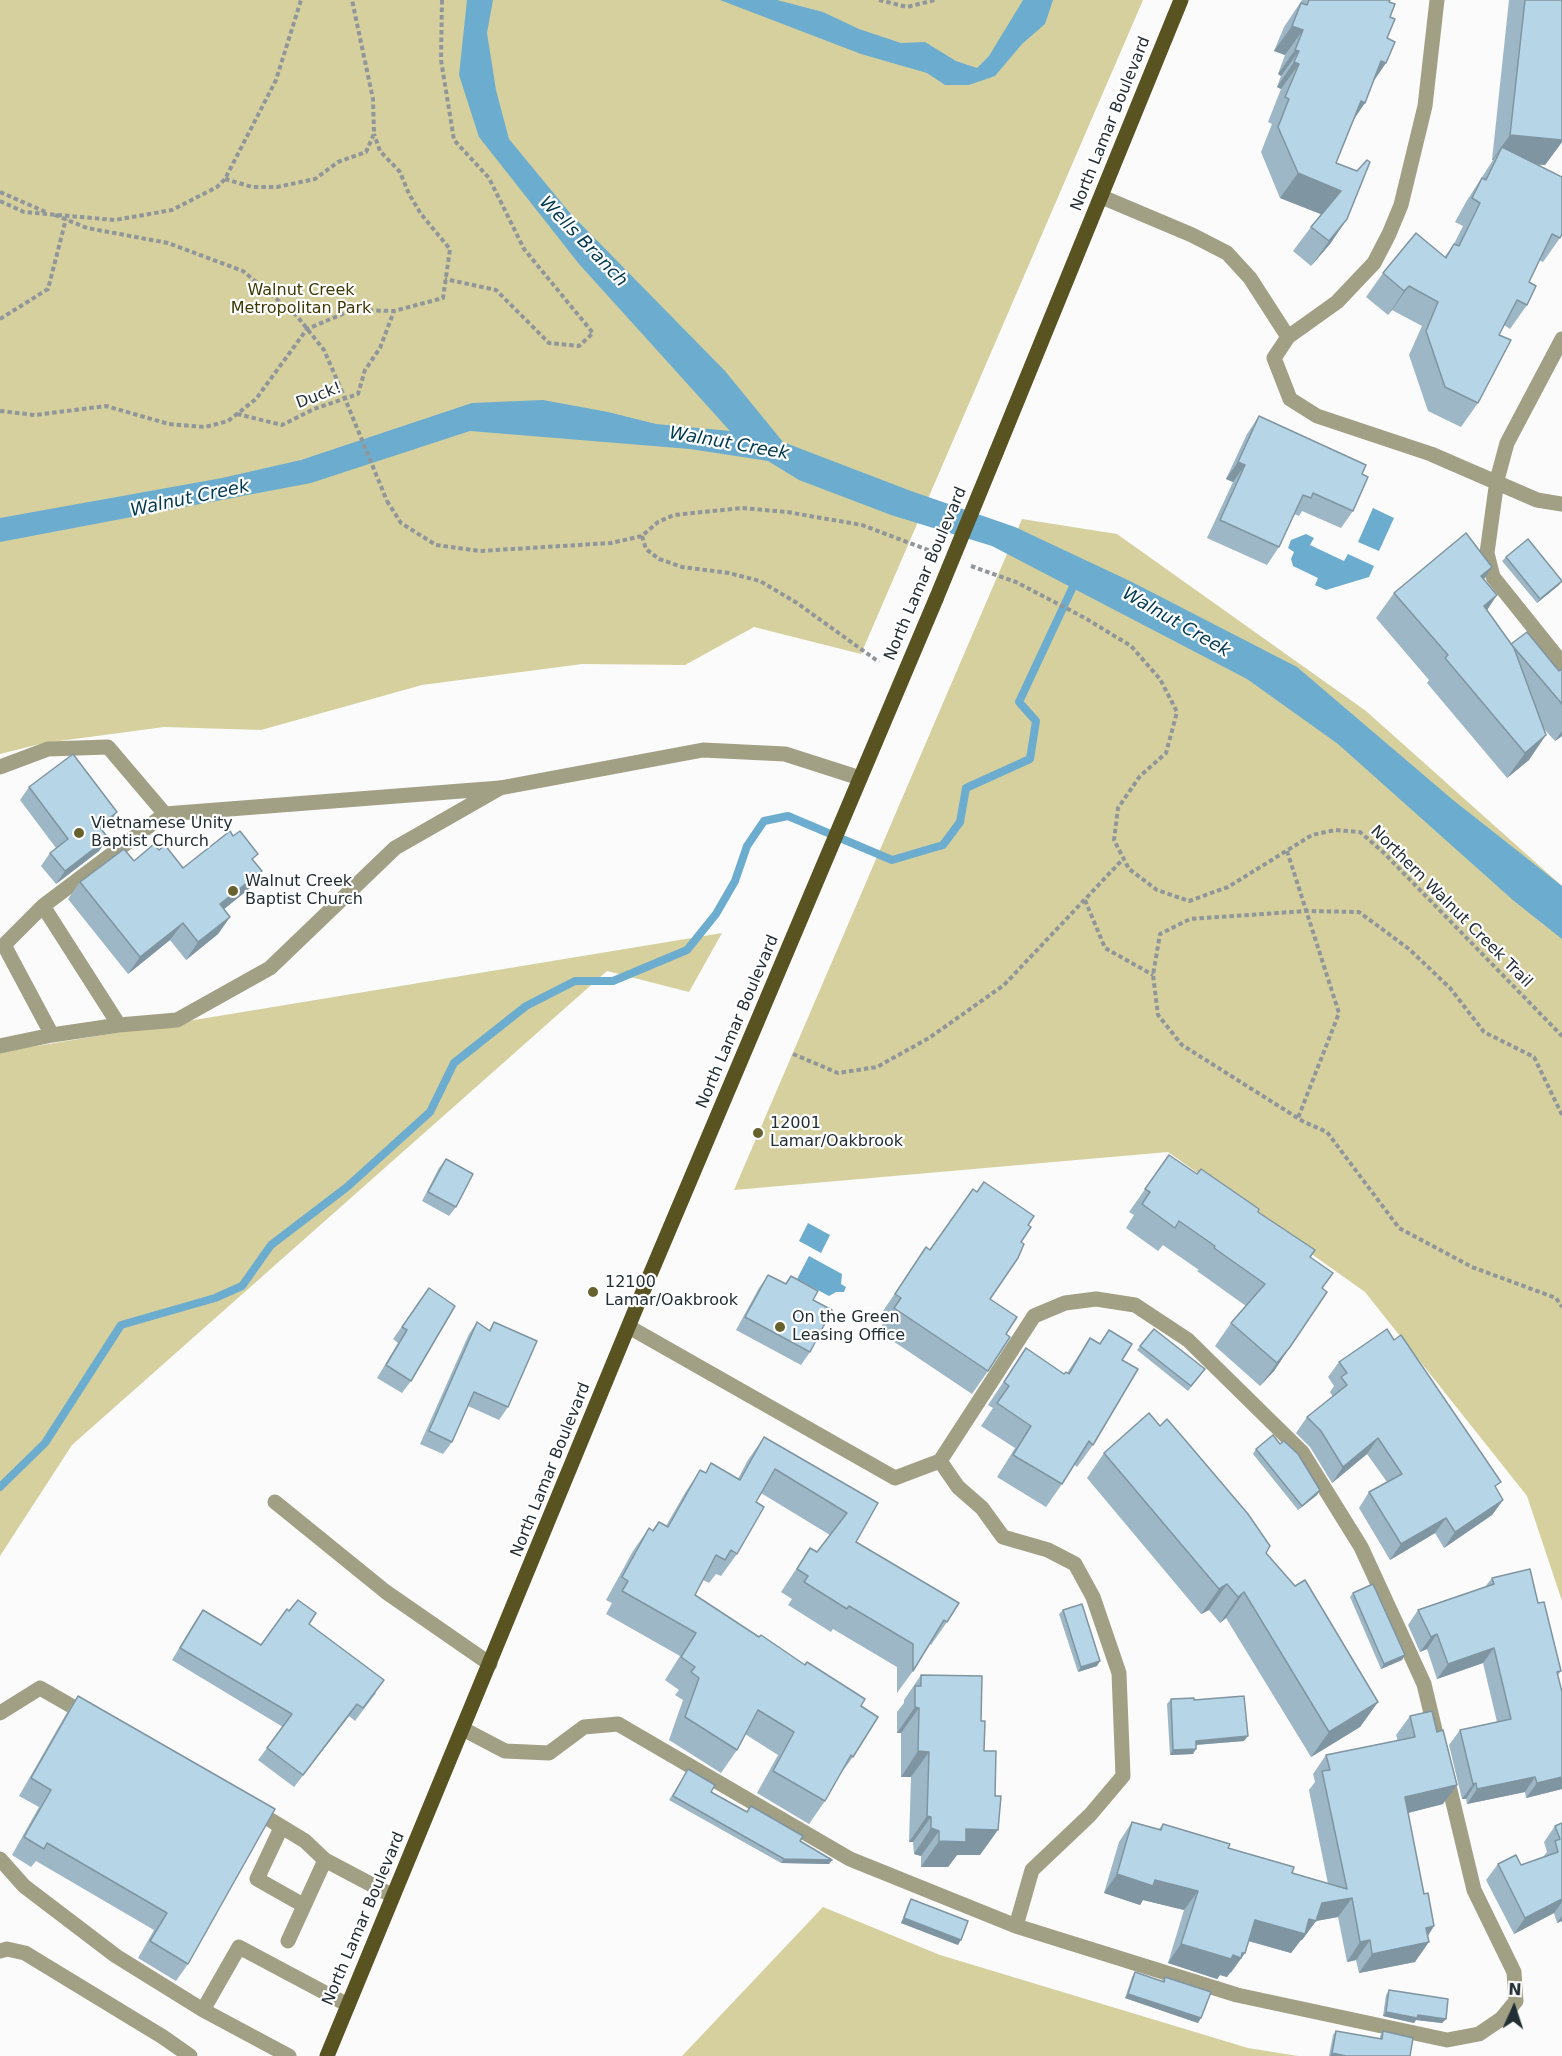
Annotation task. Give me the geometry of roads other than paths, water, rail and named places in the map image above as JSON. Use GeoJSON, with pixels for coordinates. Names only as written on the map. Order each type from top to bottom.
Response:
{"type":"FeatureCollection","features":[{"type":"Feature","properties":{"kind":"main road","name":"North Lamar Boulevard"},"geometry":{"type":"LineString","coordinates":[[327,2056],[629,1327],[936,599],[1102,197],[1180,0]]}},
{"type":"Feature","properties":{"kind":"street"},"geometry":{"type":"LineString","coordinates":[[1437,0],[1425,106],[1401,205],[1389,234],[1374,263],[1337,302],[1288,337],[1274,358],[1290,399],[1317,416],[1431,454],[1497,480],[1537,500],[1562,504]]}},
{"type":"Feature","properties":{"kind":"street"},"geometry":{"type":"LineString","coordinates":[[1102,197],[1192,235],[1227,253],[1250,278],[1288,337]]}},
{"type":"Feature","properties":{"kind":"street"},"geometry":{"type":"LineString","coordinates":[[1562,339],[1507,443],[1497,480],[1487,552],[1493,577],[1562,663]]}},
{"type":"Feature","properties":{"kind":"street"},"geometry":{"type":"LineString","coordinates":[[0,767],[48,749],[108,747],[165,814]]}},
{"type":"Feature","properties":{"kind":"street"},"geometry":{"type":"LineString","coordinates":[[52,1035],[4,945],[43,906],[165,814],[500,788],[703,750],[785,754],[859,782]]}},
{"type":"Feature","properties":{"kind":"street"},"geometry":{"type":"LineString","coordinates":[[0,1046],[119,1025],[177,1020],[270,968],[395,848],[500,788]]}},
{"type":"Feature","properties":{"kind":"street"},"geometry":{"type":"LineString","coordinates":[[43,906],[119,1025]]}},
{"type":"Feature","properties":{"kind":"street"},"geometry":{"type":"LineString","coordinates":[[463,1729],[505,1751],[523,1754],[549,1753],[584,1727],[618,1724],[850,1860],[1016,1926],[1237,1995],[1446,2040],[1479,2034],[1501,2019],[1516,2001],[1514,1972],[1474,1890],[1424,1684],[1362,1547],[1302,1452],[1188,1340],[1134,1305],[1096,1299],[1065,1303],[1034,1316],[940,1461],[895,1478],[629,1327]]}},
{"type":"Feature","properties":{"kind":"street"},"geometry":{"type":"LineString","coordinates":[[940,1461],[958,1486],[982,1508],[1003,1537],[1048,1550],[1075,1564],[1093,1597],[1119,1673],[1124,1776],[1090,1815],[1032,1870],[1016,1926]]}},
{"type":"Feature","properties":{"kind":"street"},"geometry":{"type":"LineString","coordinates":[[275,1502],[386,1592],[490,1664]]}},
{"type":"Feature","properties":{"kind":"street"},"geometry":{"type":"LineString","coordinates":[[0,1713],[40,1688],[101,1722]]}},
{"type":"Feature","properties":{"kind":"street"},"geometry":{"type":"LineString","coordinates":[[240,1802],[305,1841],[325,1860],[393,1896]]}},
{"type":"Feature","properties":{"kind":"street"},"geometry":{"type":"LineString","coordinates":[[281,1828],[257,1879],[303,1905]]}},
{"type":"Feature","properties":{"kind":"street"},"geometry":{"type":"LineString","coordinates":[[0,1859],[24,1886],[116,1956],[203,2010],[289,2056]]}},
{"type":"Feature","properties":{"kind":"street"},"geometry":{"type":"LineString","coordinates":[[288,1941],[325,1860]]}},
{"type":"Feature","properties":{"kind":"street"},"geometry":{"type":"LineString","coordinates":[[203,2010],[239,1947],[348,2005]]}},
{"type":"Feature","properties":{"kind":"street"},"geometry":{"type":"LineString","coordinates":[[0,1951],[7,1949],[25,1953],[163,2037],[190,2056]]}},
{"type":"Feature","properties":{"kind":"water"},"geometry":{"type":"Polygon","coordinates":[[[467,0],[493,0],[487,33],[496,90],[509,139],[570,213],[725,371],[783,442],[911,491],[1015,527],[1132,582],[1297,667],[1453,800],[1562,886],[1562,939],[1514,901],[1338,744],[1247,679],[992,546],[891,515],[799,480],[768,461],[690,449],[470,431],[311,483],[0,542],[0,518],[222,478],[301,460],[472,403],[543,400],[656,424],[730,431],[579,264],[479,137],[459,75],[467,0]]]}},
{"type":"Feature","properties":{"kind":"water"},"geometry":{"type":"Polygon","coordinates":[[[720,0],[777,0],[823,12],[859,29],[901,43],[925,42],[956,61],[977,68],[989,56],[1023,0],[1053,0],[1045,24],[1022,44],[995,76],[969,85],[945,85],[927,73],[861,54],[720,0]]]}},
{"type":"Feature","properties":{"kind":"water"},"geometry":{"type":"Polygon","coordinates":[[[1373,508],[1394,518],[1379,551],[1358,542],[1373,508]]]}},
{"type":"Feature","properties":{"kind":"water"},"geometry":{"type":"Polygon","coordinates":[[[1306,534],[1314,538],[1310,545],[1344,561],[1348,554],[1374,566],[1369,577],[1326,590],[1315,585],[1318,578],[1293,566],[1291,559],[1294,552],[1288,548],[1291,540],[1306,534]]]}},
{"type":"Feature","properties":{"kind":"water"},"geometry":{"type":"Polygon","coordinates":[[[808,1223],[830,1235],[821,1253],[799,1241],[808,1223]]]}},
{"type":"Feature","properties":{"kind":"water"},"geometry":{"type":"Polygon","coordinates":[[[809,1256],[842,1274],[841,1284],[846,1287],[844,1292],[836,1292],[829,1296],[797,1279],[809,1256]]]}},
{"type":"Feature","properties":{"kind":"waterway"},"geometry":{"type":"LineString","coordinates":[[0,1487],[45,1443],[121,1325],[215,1298],[242,1286],[271,1245],[347,1187],[430,1112],[454,1063],[526,1006],[575,981],[613,981],[687,950],[716,914],[735,881],[747,846],[764,821],[788,816],[892,860],[943,845],[960,822],[966,788],[1030,759],[1036,721],[1019,702],[1077,578]]}},
{"type":"Feature","properties":{"kind":"place","name":"Vietnamese Unity Baptist Church"},"geometry":{"type":"Point","coordinates":[79,833]}},
{"type":"Feature","properties":{"kind":"place","name":"Walnut Creek Baptist Church"},"geometry":{"type":"Point","coordinates":[233,891]}},
{"type":"Feature","properties":{"kind":"place","name":"12001 Lamar/Oakbrook"},"geometry":{"type":"Point","coordinates":[758,1133]}},
{"type":"Feature","properties":{"kind":"place","name":"12100 Lamar/Oakbrook"},"geometry":{"type":"Point","coordinates":[593,1292]}},
{"type":"Feature","properties":{"kind":"place","name":"On the Green Leasing Office"},"geometry":{"type":"Point","coordinates":[780,1327]}},
{"type":"Feature","properties":{"kind":"water label","name":"Wells Branch"},"geometry":{"type":"Point","coordinates":[583,242]}},
{"type":"Feature","properties":{"kind":"water label","name":"Walnut Creek"},"geometry":{"type":"Point","coordinates":[729,444]}},
{"type":"Feature","properties":{"kind":"water label","name":"Walnut Creek"},"geometry":{"type":"Point","coordinates":[190,499]}},
{"type":"Feature","properties":{"kind":"water label","name":"Walnut Creek"},"geometry":{"type":"Point","coordinates":[1176,623]}},
{"type":"Feature","properties":{"kind":"park label","name":"Walnut Creek Metropolitan Park"},"geometry":{"type":"Point","coordinates":[301,300]}}]}
